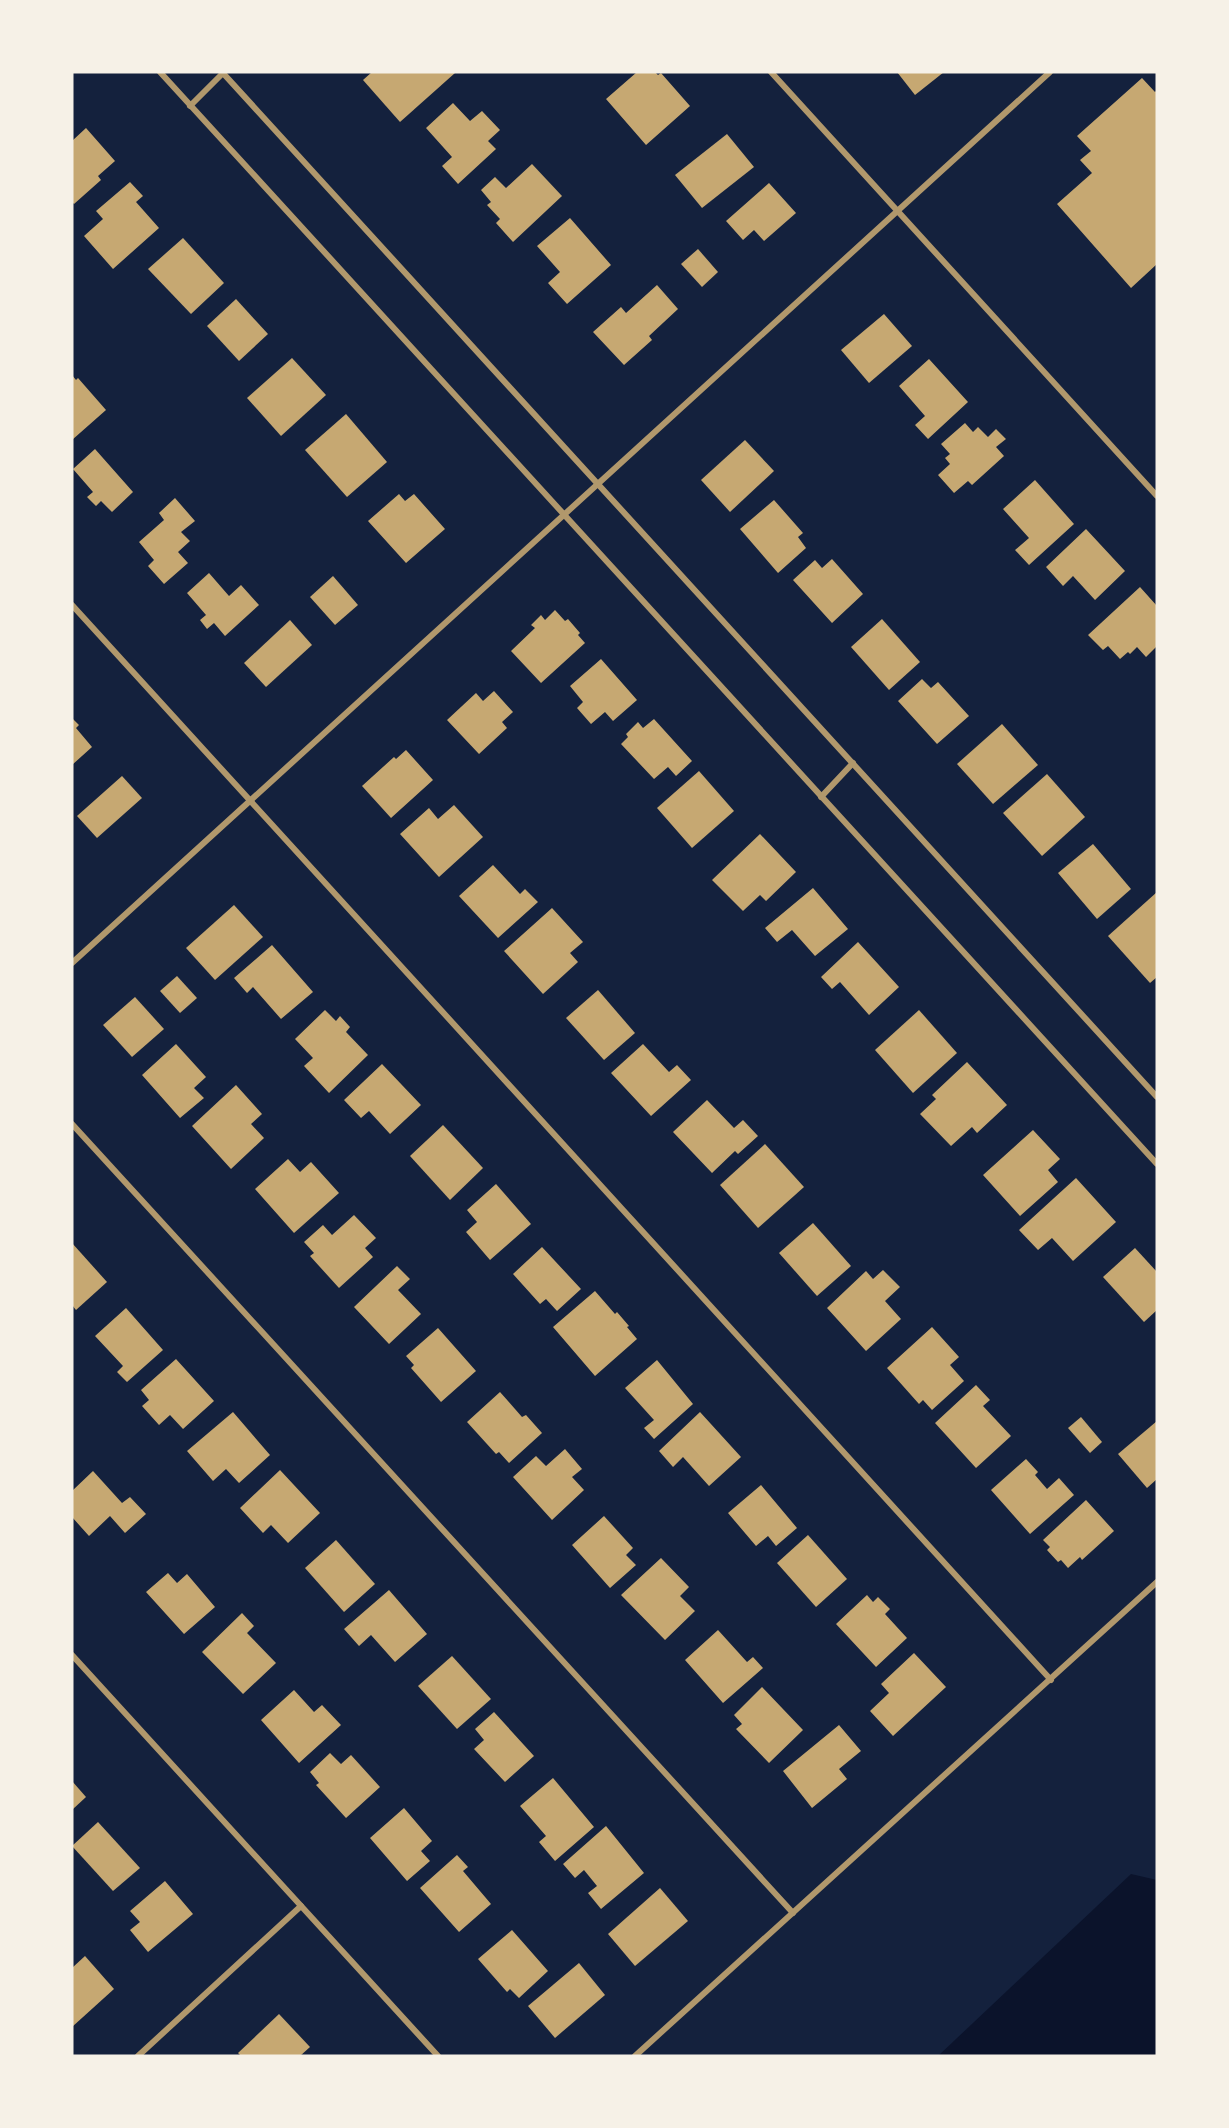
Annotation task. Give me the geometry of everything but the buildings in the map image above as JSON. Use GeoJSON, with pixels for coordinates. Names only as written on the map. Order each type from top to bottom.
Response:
{"type":"FeatureCollection","features":[{"type":"Feature","properties":{"kind":"street"},"geometry":{"type":"LineString","coordinates":[[160,72],[1157,1164]]}},
{"type":"Feature","properties":{"kind":"street"},"geometry":{"type":"LineString","coordinates":[[771,72],[1157,496]]}},
{"type":"Feature","properties":{"kind":"street"},"geometry":{"type":"LineString","coordinates":[[72,963],[1050,72]]}},
{"type":"Feature","properties":{"kind":"street"},"geometry":{"type":"LineString","coordinates":[[190,106],[222,73],[1157,1097]]}},
{"type":"Feature","properties":{"kind":"street"},"geometry":{"type":"LineString","coordinates":[[72,605],[1051,1680]]}},
{"type":"Feature","properties":{"kind":"street"},"geometry":{"type":"LineString","coordinates":[[821,797],[853,763]]}},
{"type":"Feature","properties":{"kind":"street"},"geometry":{"type":"LineString","coordinates":[[72,1124],[793,1913]]}},
{"type":"Feature","properties":{"kind":"street"},"geometry":{"type":"LineString","coordinates":[[635,2056],[1157,1582]]}},
{"type":"Feature","properties":{"kind":"street"},"geometry":{"type":"LineString","coordinates":[[73,1658],[438,2056]]}},
{"type":"Feature","properties":{"kind":"street"},"geometry":{"type":"LineString","coordinates":[[138,2056],[301,1906]]}},
{"type":"Feature","properties":{"kind":"water"},"geometry":{"type":"Polygon","coordinates":[[[1131,1874],[1157,1880],[1157,2056],[938,2056],[1131,1874]]]}}]}
